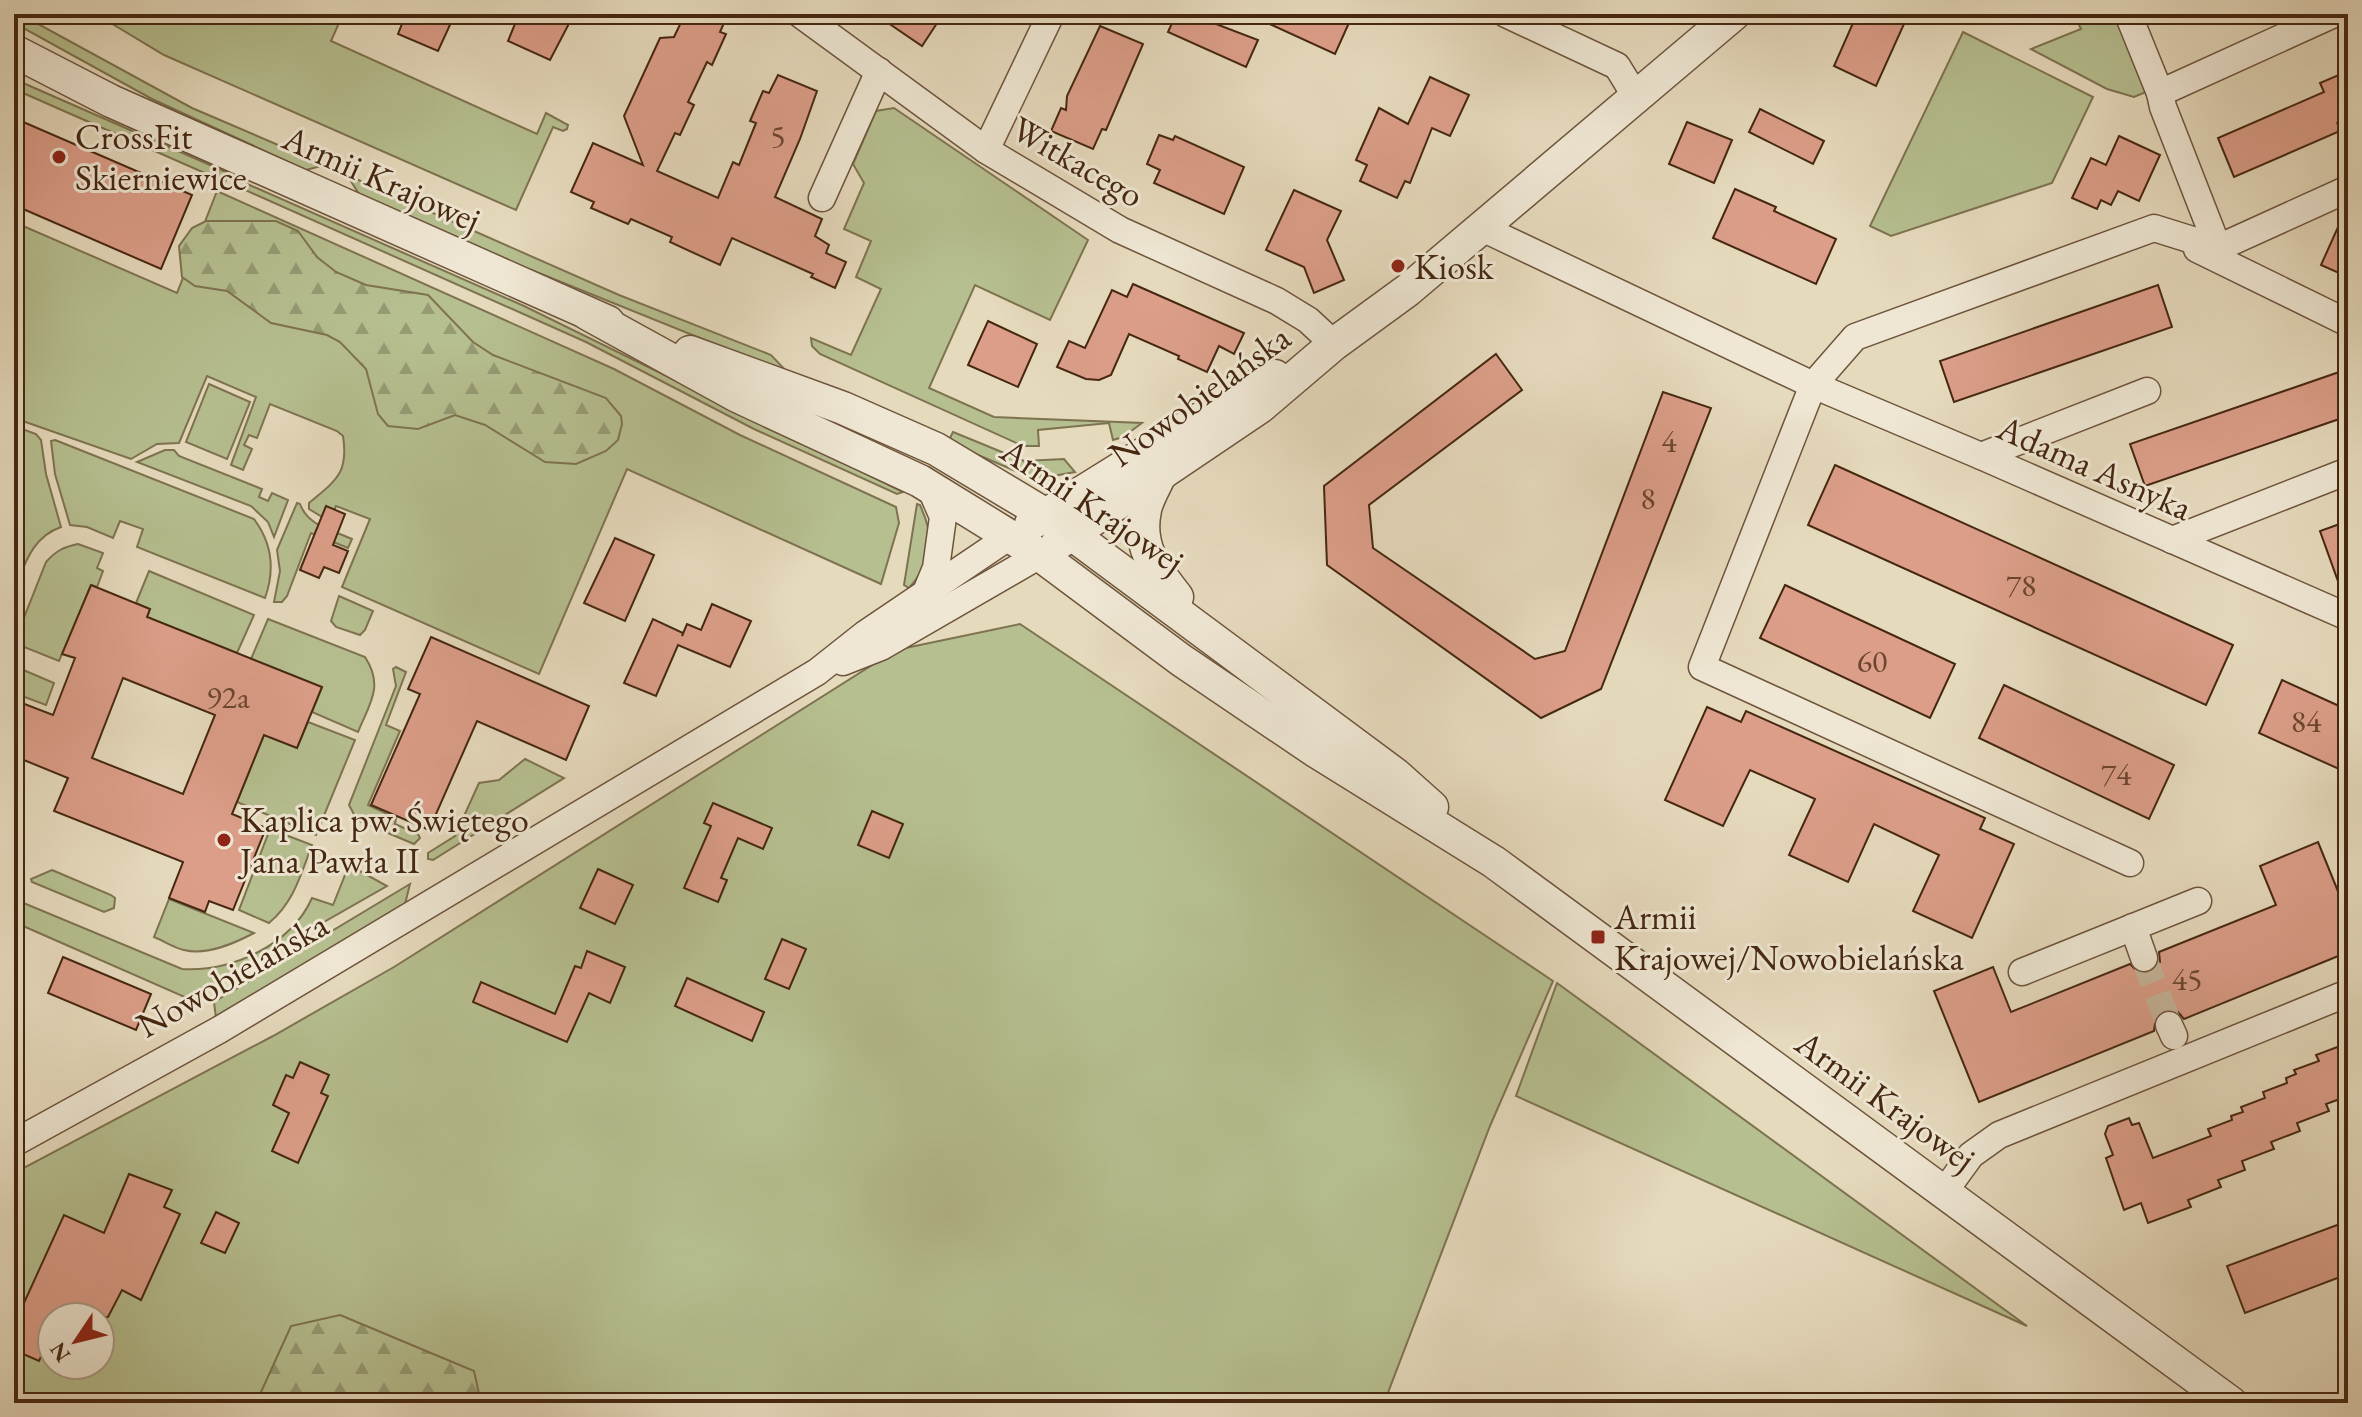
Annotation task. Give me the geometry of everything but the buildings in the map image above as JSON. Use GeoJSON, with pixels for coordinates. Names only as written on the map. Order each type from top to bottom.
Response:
{"type":"FeatureCollection","features":[{"type":"Feature","properties":{"kind":"street","name":"Witkacego"},"geometry":{"type":"LineString","coordinates":[[800,14],[986,150],[1120,230],[1277,301],[1308,320],[1334,344]]}},
{"type":"Feature","properties":{"kind":"street"},"geometry":{"type":"LineString","coordinates":[[986,150],[1051,14]]}},
{"type":"Feature","properties":{"kind":"street"},"geometry":{"type":"LineString","coordinates":[[1506,14],[1617,66],[1636,97]]}},
{"type":"Feature","properties":{"kind":"street","name":"Nowobielańska"},"geometry":{"type":"LineString","coordinates":[[817,672],[881,647],[1040,555],[1260,407],[1334,344],[1408,290],[1734,14]]}},
{"type":"Feature","properties":{"kind":"street"},"geometry":{"type":"LineString","coordinates":[[2128,14],[2218,248]]}},
{"type":"Feature","properties":{"kind":"street"},"geometry":{"type":"LineString","coordinates":[[2160,93],[2334,14]]}},
{"type":"Feature","properties":{"kind":"street","name":"Armii Krajowej"},"geometry":{"type":"LineString","coordinates":[[14,51],[111,101],[588,314],[843,408],[936,449],[1074,534],[1395,774],[1494,862]]}},
{"type":"Feature","properties":{"kind":"street"},"geometry":{"type":"LineString","coordinates":[[822,198],[879,71]]}},
{"type":"Feature","properties":{"kind":"street"},"geometry":{"type":"LineString","coordinates":[[2130,863],[1702,667],[1813,385],[1855,337],[2154,228],[2218,248],[2348,189]]}},
{"type":"Feature","properties":{"kind":"street","name":"Adama Asnyka"},"geometry":{"type":"LineString","coordinates":[[1482,228],[1813,385],[2348,617]]}},
{"type":"Feature","properties":{"kind":"street"},"geometry":{"type":"LineString","coordinates":[[2154,228],[2348,323]]}},
{"type":"Feature","properties":{"kind":"street","name":"Armii Krajowej"},"geometry":{"type":"LineString","coordinates":[[588,314],[737,396],[930,487],[1040,555],[1181,660],[1317,752],[1494,862],[2231,1403]]}},
{"type":"Feature","properties":{"kind":"street","name":"Nowobielańska"},"geometry":{"type":"LineString","coordinates":[[14,1143],[219,1030],[817,672],[865,634],[1010,536],[1232,399],[1334,344]]}},
{"type":"Feature","properties":{"kind":"street"},"geometry":{"type":"LineString","coordinates":[[1981,456],[2147,391]]}},
{"type":"Feature","properties":{"kind":"street"},"geometry":{"type":"LineString","coordinates":[[2172,540],[2348,471]]}},
{"type":"Feature","properties":{"kind":"street"},"geometry":{"type":"LineString","coordinates":[[1160,475],[1144,510],[1144,542],[1153,567],[1204,631]]}},
{"type":"Feature","properties":{"kind":"street"},"geometry":{"type":"LineString","coordinates":[[926,592],[936,568],[943,517],[930,487]]}},
{"type":"Feature","properties":{"kind":"street"},"geometry":{"type":"LineString","coordinates":[[2022,972],[2198,901]]}},
{"type":"Feature","properties":{"kind":"street"},"geometry":{"type":"LineString","coordinates":[[2133,927],[2144,958]]}},
{"type":"Feature","properties":{"kind":"street"},"geometry":{"type":"LineString","coordinates":[[1944,1192],[1971,1155],[1999,1135],[2348,993]]}},
{"type":"Feature","properties":{"kind":"green space"},"geometry":{"type":"Polygon","coordinates":[[[14,14],[20,14],[192,108],[325,165],[306,170],[152,99],[14,23],[14,14]]]}},
{"type":"Feature","properties":{"kind":"green space"},"geometry":{"type":"Polygon","coordinates":[[[96,14],[343,14],[331,41],[537,134],[546,113],[568,125],[563,131],[553,127],[516,210],[164,55],[96,14]]]}},
{"type":"Feature","properties":{"kind":"green space"},"geometry":{"type":"Polygon","coordinates":[[[2074,14],[2118,14],[2146,92],[2134,97],[2107,89],[2031,49],[2081,29],[2074,14]]]}},
{"type":"Feature","properties":{"kind":"green space"},"geometry":{"type":"Polygon","coordinates":[[[1963,32],[2093,97],[2052,183],[1891,236],[1870,226],[1963,32]]]}},
{"type":"Feature","properties":{"kind":"green space"},"geometry":{"type":"Polygon","coordinates":[[[14,79],[226,172],[228,176],[225,182],[14,89],[14,79]]]}},
{"type":"Feature","properties":{"kind":"green space"},"geometry":{"type":"Polygon","coordinates":[[[894,108],[1088,240],[1050,320],[975,285],[929,388],[994,417],[1142,423],[1123,437],[1113,440],[1109,423],[1038,430],[1039,446],[1023,446],[820,354],[812,346],[811,338],[851,355],[881,289],[856,277],[871,241],[844,229],[864,183],[853,164],[876,111],[894,108]]]}},
{"type":"Feature","properties":{"kind":"green space"},"geometry":{"type":"Polygon","coordinates":[[[347,175],[619,295],[771,355],[789,374],[524,267],[359,194],[347,175]]]}},
{"type":"Feature","properties":{"kind":"green space"},"geometry":{"type":"Polygon","coordinates":[[[245,183],[524,306],[903,492],[897,494],[754,429],[586,342],[243,189],[245,183]]]}},
{"type":"Feature","properties":{"kind":"green space"},"geometry":{"type":"Polygon","coordinates":[[[217,191],[614,369],[740,435],[896,507],[899,523],[881,584],[627,469],[539,674],[342,587],[370,519],[336,506],[329,521],[309,509],[309,503],[333,482],[342,468],[343,436],[337,431],[270,404],[257,438],[249,435],[244,445],[252,449],[243,470],[231,465],[256,397],[207,376],[179,443],[157,444],[131,459],[14,418],[14,222],[177,293],[217,191]]]}},
{"type":"Feature","properties":{"kind":"green space"},"geometry":{"type":"Polygon","coordinates":[[[206,221],[276,221],[298,231],[317,257],[336,272],[366,285],[428,295],[473,342],[493,355],[606,398],[621,416],[618,440],[606,451],[576,464],[545,462],[485,425],[455,415],[418,429],[388,426],[378,414],[366,369],[340,342],[327,335],[271,323],[227,291],[195,286],[182,277],[179,246],[192,228],[206,221]]]}},
{"type":"Feature","properties":{"kind":"green space"},"geometry":{"type":"Polygon","coordinates":[[[209,384],[250,402],[227,459],[186,442],[209,384]]]}},
{"type":"Feature","properties":{"kind":"green space"},"geometry":{"type":"Polygon","coordinates":[[[14,426],[36,434],[41,440],[46,474],[61,527],[36,544],[14,590],[14,426]]]}},
{"type":"Feature","properties":{"kind":"green space"},"geometry":{"type":"Polygon","coordinates":[[[953,432],[1024,461],[1064,459],[1075,472],[1048,477],[1027,476],[948,442],[953,432]]]}},
{"type":"Feature","properties":{"kind":"green space"},"geometry":{"type":"Polygon","coordinates":[[[51,441],[254,519],[265,538],[270,557],[270,577],[265,598],[137,547],[143,529],[120,521],[113,538],[87,527],[70,525],[55,474],[51,441]]]}},
{"type":"Feature","properties":{"kind":"green space"},"geometry":{"type":"Polygon","coordinates":[[[165,450],[174,450],[179,456],[262,489],[259,497],[268,501],[272,493],[288,500],[274,537],[268,522],[251,506],[137,462],[165,450]]]}},
{"type":"Feature","properties":{"kind":"green space"},"geometry":{"type":"Polygon","coordinates":[[[297,503],[315,522],[352,539],[348,548],[311,533],[287,596],[282,602],[274,602],[280,571],[277,550],[297,503]]]}},
{"type":"Feature","properties":{"kind":"green space"},"geometry":{"type":"Polygon","coordinates":[[[917,504],[925,517],[930,548],[923,568],[909,588],[904,585],[917,504]]]}},
{"type":"Feature","properties":{"kind":"green space"},"geometry":{"type":"Polygon","coordinates":[[[78,544],[103,553],[97,568],[103,571],[97,587],[91,585],[59,661],[14,643],[46,562],[60,550],[78,544]]]}},
{"type":"Feature","properties":{"kind":"green space"},"geometry":{"type":"Polygon","coordinates":[[[149,571],[254,615],[237,653],[147,617],[150,609],[136,603],[149,571]]]}},
{"type":"Feature","properties":{"kind":"green space"},"geometry":{"type":"Polygon","coordinates":[[[339,596],[373,611],[360,635],[336,627],[331,621],[339,596]]]}},
{"type":"Feature","properties":{"kind":"green space"},"geometry":{"type":"Polygon","coordinates":[[[268,619],[365,657],[371,667],[374,686],[358,732],[312,712],[322,687],[251,659],[268,619]]]}},
{"type":"Feature","properties":{"kind":"green space"},"geometry":{"type":"Polygon","coordinates":[[[1020,624],[1553,981],[1490,1126],[1384,1403],[14,1403],[14,1173],[273,1036],[394,967],[896,650],[1020,624]]]}},
{"type":"Feature","properties":{"kind":"green space"},"geometry":{"type":"Polygon","coordinates":[[[14,666],[54,683],[46,705],[14,693],[14,666]]]}},
{"type":"Feature","properties":{"kind":"green space"},"geometry":{"type":"Polygon","coordinates":[[[396,667],[406,672],[386,725],[400,731],[368,805],[396,818],[395,824],[418,834],[420,838],[414,844],[357,820],[349,805],[396,686],[393,669],[396,667]]]}},
{"type":"Feature","properties":{"kind":"green space"},"geometry":{"type":"Polygon","coordinates":[[[308,722],[355,740],[316,835],[237,802],[264,735],[297,748],[308,722]]]}},
{"type":"Feature","properties":{"kind":"green space"},"geometry":{"type":"Polygon","coordinates":[[[525,759],[564,778],[433,860],[428,859],[428,853],[455,836],[479,783],[499,780],[525,759]]]}},
{"type":"Feature","properties":{"kind":"green space"},"geometry":{"type":"Polygon","coordinates":[[[270,829],[312,845],[291,897],[269,923],[239,910],[270,829]]]}},
{"type":"Feature","properties":{"kind":"green space"},"geometry":{"type":"Polygon","coordinates":[[[349,865],[387,886],[189,999],[14,922],[14,899],[182,969],[220,966],[240,960],[275,942],[302,915],[312,898],[333,905],[349,865]]]}},
{"type":"Feature","properties":{"kind":"green space"},"geometry":{"type":"Polygon","coordinates":[[[52,870],[111,895],[115,898],[114,908],[104,912],[32,882],[31,879],[52,870]]]}},
{"type":"Feature","properties":{"kind":"green space"},"geometry":{"type":"Polygon","coordinates":[[[410,884],[405,904],[216,1018],[214,1002],[410,884]]]}},
{"type":"Feature","properties":{"kind":"green space"},"geometry":{"type":"Polygon","coordinates":[[[169,899],[254,933],[211,950],[176,948],[154,937],[169,899]]]}},
{"type":"Feature","properties":{"kind":"green space"},"geometry":{"type":"Polygon","coordinates":[[[1557,983],[2027,1326],[1516,1096],[1557,983]]]}},
{"type":"Feature","properties":{"kind":"green space"},"geometry":{"type":"Polygon","coordinates":[[[340,1315],[474,1371],[481,1403],[256,1403],[291,1326],[340,1315]]]}},
{"type":"Feature","properties":{"kind":"tunnel"},"geometry":{"type":"LineString","coordinates":[[2144,958],[2169,1025]]}},
{"type":"Feature","properties":{"kind":"place","name":"CrossFit Skierniewice"},"geometry":{"type":"Point","coordinates":[59,157]}},
{"type":"Feature","properties":{"kind":"place","name":"Kiosk"},"geometry":{"type":"Point","coordinates":[1398,266]}},
{"type":"Feature","properties":{"kind":"place","name":"Kaplica pw. Świętego Jana Pawła II"},"geometry":{"type":"Point","coordinates":[224,840]}},
{"type":"Feature","properties":{"kind":"place","name":"Armii Krajowej/Nowobielańska"},"geometry":{"type":"Point","coordinates":[1598,937]}}]}
